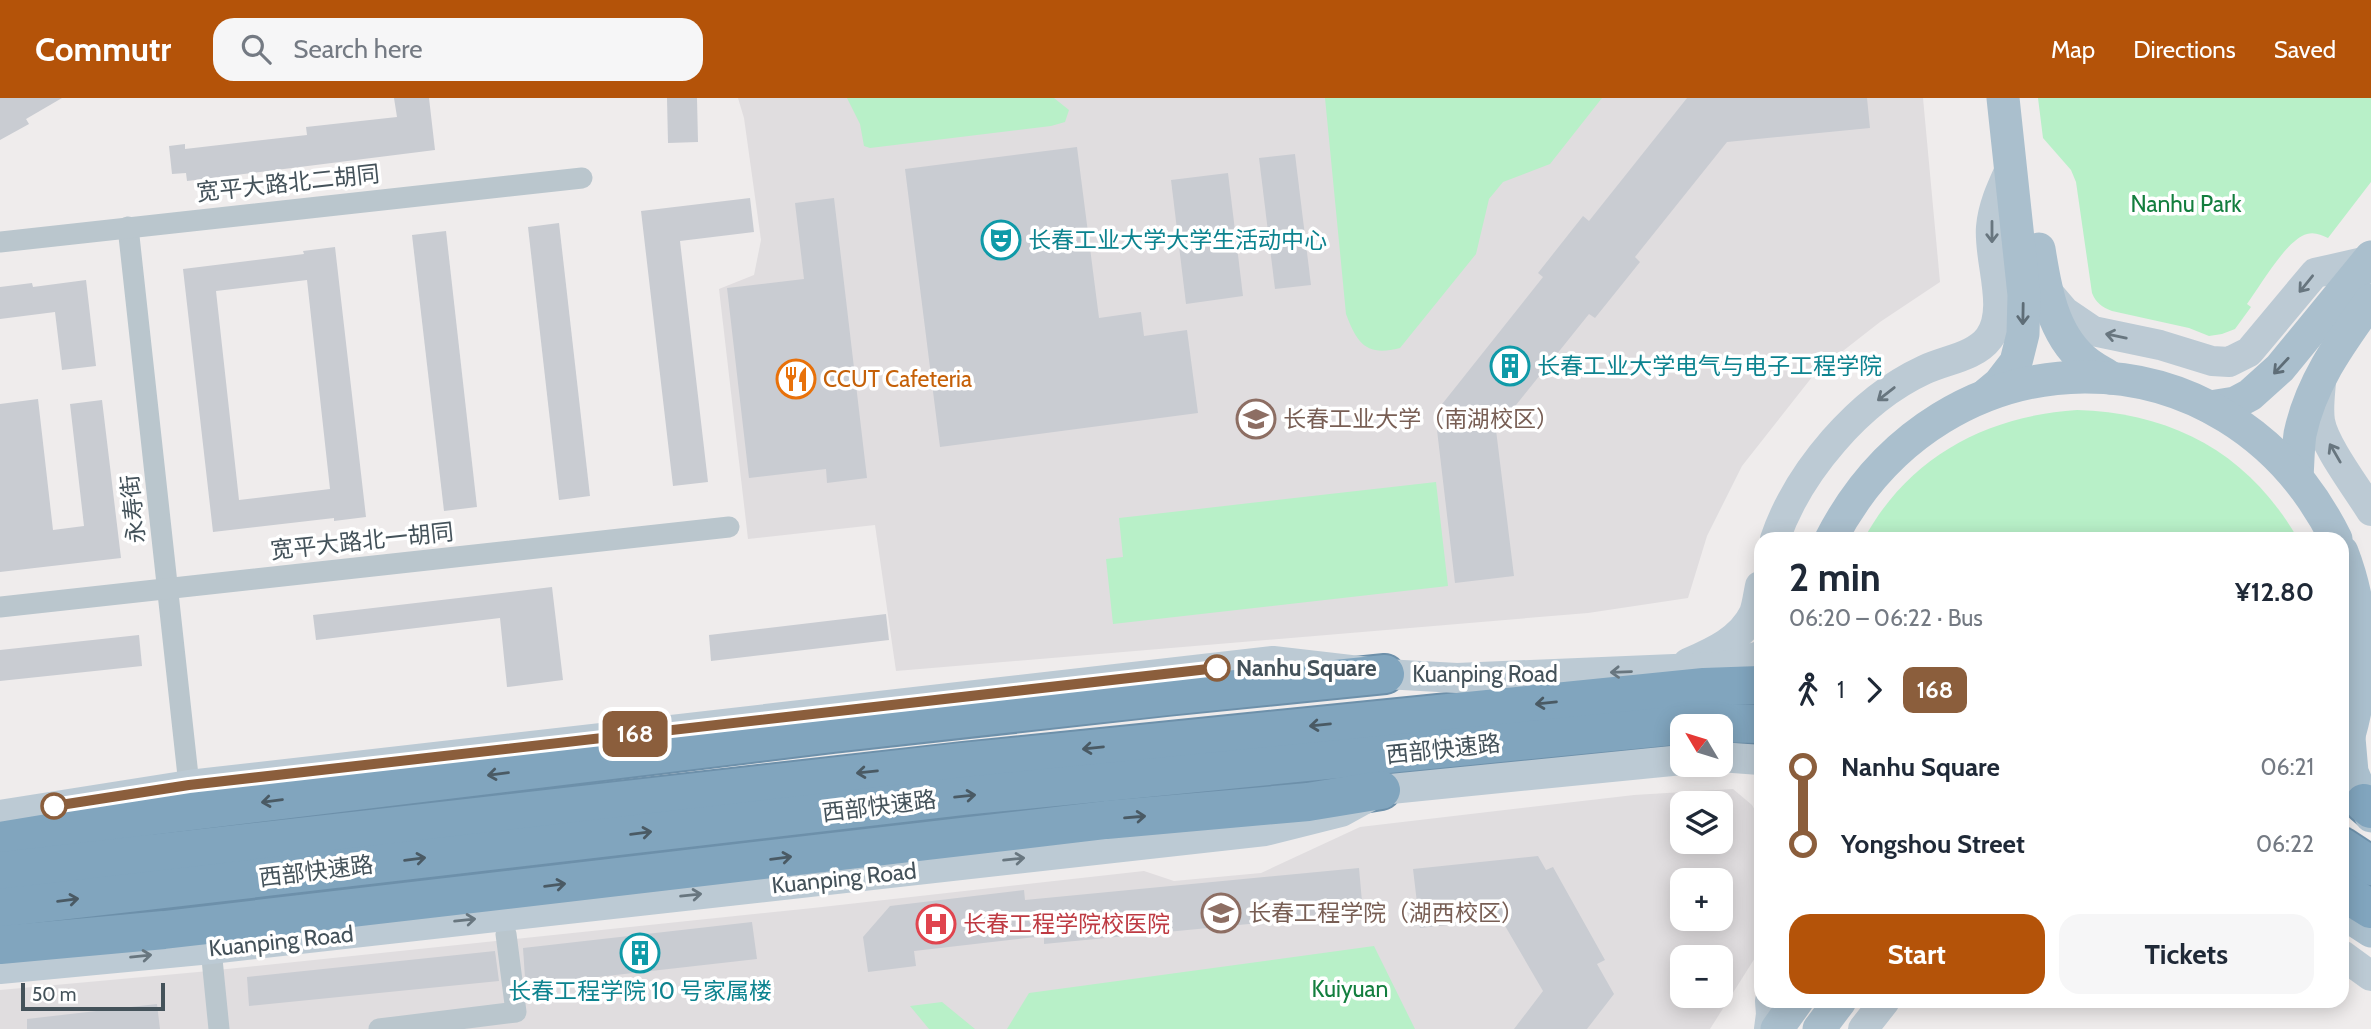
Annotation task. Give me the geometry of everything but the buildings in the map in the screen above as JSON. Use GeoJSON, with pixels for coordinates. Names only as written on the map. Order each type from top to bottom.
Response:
{"type":"FeatureCollection","features":[{"type":"Feature","properties":{"kind":"highway"},"geometry":{"type":"LineString","coordinates":[[0,841],[151,816],[833,733],[1167,695],[1385,674]]}},
{"type":"Feature","properties":{"kind":"highway","name":"西部快速路"},"geometry":{"type":"LineString","coordinates":[[0,871],[962,762],[1704,687],[1754,685]]}},
{"type":"Feature","properties":{"kind":"highway","name":"西部快速路"},"geometry":{"type":"LineString","coordinates":[[0,908],[964,796],[1703,723],[1754,724]]}},
{"type":"Feature","properties":{"kind":"highway"},"geometry":{"type":"LineString","coordinates":[[0,945],[164,930],[1106,820],[1308,802],[1381,790]]}},
{"type":"Feature","properties":{"kind":"highway"},"geometry":{"type":"LineString","coordinates":[[2349,852],[2371,866]]}},
{"type":"Feature","properties":{"kind":"highway"},"geometry":{"type":"LineString","coordinates":[[2349,895],[2371,909]]}},
{"type":"Feature","properties":{"kind":"main road"},"geometry":{"type":"LineString","coordinates":[[1985,396],[1999,384],[2016,362],[2023,334],[2024,295],[2003,98]]}},
{"type":"Feature","properties":{"kind":"main road"},"geometry":{"type":"LineString","coordinates":[[2023,98],[2045,287],[2060,328],[2082,358],[2111,379]]}},
{"type":"Feature","properties":{"kind":"main road"},"geometry":{"type":"LineString","coordinates":[[1778,532],[1801,486],[1823,454],[1852,423],[1891,389],[1922,371],[1980,349],[1991,335],[1997,322],[1998,297],[1991,229],[1995,201],[2011,167]]}},
{"type":"Feature","properties":{"kind":"main road"},"geometry":{"type":"LineString","coordinates":[[2045,287],[2054,302],[2093,331],[2160,345],[2212,361],[2230,362],[2249,352],[2315,273],[2370,259]]}},
{"type":"Feature","properties":{"kind":"main road"},"geometry":{"type":"LineString","coordinates":[[2210,407],[2235,403],[2250,395],[2280,368],[2370,259]]}},
{"type":"Feature","properties":{"kind":"main road"},"geometry":{"type":"LineString","coordinates":[[2297,477],[2300,435],[2311,394],[2332,355],[2371,300]]}},
{"type":"Feature","properties":{"kind":"main road"},"geometry":{"type":"LineString","coordinates":[[2323,372],[2319,402],[2320,423],[2334,453],[2371,511]]}},
{"type":"Feature","properties":{"kind":"main road"},"geometry":{"type":"LineString","coordinates":[[1835,532],[1859,492],[1898,449],[1945,415],[1985,396],[2054,379],[2111,379],[2168,390],[2210,407],[2245,428],[2267,446],[2297,477],[2332,532]]}},
{"type":"Feature","properties":{"kind":"main road"},"geometry":{"type":"LineString","coordinates":[[2349,576],[2354,593],[2361,651],[2356,710],[2349,734]]}},
{"type":"Feature","properties":{"kind":"main road"},"geometry":{"type":"LineString","coordinates":[[1672,670],[1719,649],[1742,630],[1754,612]]}},
{"type":"Feature","properties":{"kind":"main road","name":"Kuanping Road"},"geometry":{"type":"LineString","coordinates":[[0,815],[189,785],[1273,661],[1385,674],[1457,678],[1722,667],[1754,658]]}},
{"type":"Feature","properties":{"kind":"main road"},"geometry":{"type":"LineString","coordinates":[[1733,758],[1754,760]]}},
{"type":"Feature","properties":{"kind":"main road","name":"Kuanping Road"},"geometry":{"type":"LineString","coordinates":[[0,970],[211,949],[1265,831],[1341,812],[1381,790],[1670,761]]}},
{"type":"Feature","properties":{"kind":"main road"},"geometry":{"type":"LineString","coordinates":[[2349,764],[2369,809]]}},
{"type":"Feature","properties":{"kind":"main road"},"geometry":{"type":"LineString","coordinates":[[2349,917],[2371,931]]}},
{"type":"Feature","properties":{"kind":"main road"},"geometry":{"type":"LineString","coordinates":[[2349,960],[2371,976]]}},
{"type":"Feature","properties":{"kind":"main road"},"geometry":{"type":"LineString","coordinates":[[1769,1029],[1770,1008]]}},
{"type":"Feature","properties":{"kind":"main road"},"geometry":{"type":"LineString","coordinates":[[1777,1029],[1792,1008]]}},
{"type":"Feature","properties":{"kind":"main road"},"geometry":{"type":"LineString","coordinates":[[1819,1029],[1835,1008]]}},
{"type":"Feature","properties":{"kind":"main road"},"geometry":{"type":"LineString","coordinates":[[1863,1029],[1880,1008]]}},
{"type":"Feature","properties":{"kind":"street","name":"宽平大路北二胡同"},"geometry":{"type":"LineString","coordinates":[[0,242],[582,178]]}},
{"type":"Feature","properties":{"kind":"street","name":"永寿街"},"geometry":{"type":"LineString","coordinates":[[128,227],[189,785]]}},
{"type":"Feature","properties":{"kind":"street","name":"宽平大路北一胡同"},"geometry":{"type":"LineString","coordinates":[[0,607],[729,527]]}},
{"type":"Feature","properties":{"kind":"street"},"geometry":{"type":"LineString","coordinates":[[379,1029],[516,1012],[506,934]]}},
{"type":"Feature","properties":{"kind":"street"},"geometry":{"type":"LineString","coordinates":[[211,949],[219,1029]]}},
{"type":"Feature","properties":{"kind":"shaded area","name":"长春工业大学（南湖校区）"},"geometry":{"type":"Polygon","coordinates":[[[738,98],[1923,98],[1940,282],[1880,322],[1816,372],[1742,466],[1707,536],[1688,598],[1588,613],[896,671],[875,525],[748,539],[719,289],[754,275],[761,240],[744,118],[738,98]]]}},
{"type":"Feature","properties":{"kind":"shaded area","name":"长春工程学院（湖西校区）"},"geometry":{"type":"Polygon","coordinates":[[[1733,789],[1754,808],[1754,959],[1733,993],[1733,945],[1670,945],[1670,1008],[1723,1008],[1710,1029],[0,1029],[0,990],[198,972],[1144,871],[1174,881],[1261,873],[1360,827],[1670,793],[1670,854],[1733,854],[1733,791],[1700,791],[1733,789]]]}},
{"type":"Feature","properties":{"kind":"green space"},"geometry":{"type":"Polygon","coordinates":[[[847,98],[1054,98],[1069,110],[1065,122],[1051,126],[870,148],[864,146],[860,124],[847,98]]]}},
{"type":"Feature","properties":{"kind":"green space"},"geometry":{"type":"Polygon","coordinates":[[[1325,98],[1602,98],[1550,164],[1503,182],[1489,199],[1476,254],[1400,348],[1379,351],[1371,349],[1359,340],[1346,314],[1325,98]]]}},
{"type":"Feature","properties":{"kind":"green space","name":"Nanhu Park"},"geometry":{"type":"Polygon","coordinates":[[[2038,98],[2371,98],[2371,182],[2328,238],[2310,233],[2291,245],[2274,264],[2247,304],[2251,307],[2235,329],[2209,336],[2189,328],[2112,311],[2095,299],[2076,182],[2071,170],[2043,138],[2038,98]]]}},
{"type":"Feature","properties":{"kind":"green space"},"geometry":{"type":"Polygon","coordinates":[[[2077,410],[2112,413],[2146,419],[2177,430],[2206,444],[2256,483],[2293,532],[1868,532],[1903,485],[1953,446],[2012,421],[2077,410]]]}},
{"type":"Feature","properties":{"kind":"green space"},"geometry":{"type":"Polygon","coordinates":[[[1436,482],[1448,586],[1113,624],[1106,559],[1123,557],[1119,518],[1436,482]]]}},
{"type":"Feature","properties":{"kind":"green space","name":"Kuiyuan"},"geometry":{"type":"Polygon","coordinates":[[[1374,946],[1415,1029],[1007,1029],[1029,993],[1374,946]]]}},
{"type":"Feature","properties":{"kind":"green space"},"geometry":{"type":"Polygon","coordinates":[[[942,1002],[975,1029],[929,1029],[910,1006],[942,1002]]]}},
{"type":"Feature","properties":{"kind":"bus line","name":"168"},"geometry":{"type":"LineString","coordinates":[[54,806],[189,785],[1217,668]]}},
{"type":"Feature","properties":{"kind":"place","name":"长春工业大学大学生活动中心"},"geometry":{"type":"Point","coordinates":[1001,240]}},
{"type":"Feature","properties":{"kind":"place","name":"长春工业大学电气与电子工程学院"},"geometry":{"type":"Point","coordinates":[1510,366]}},
{"type":"Feature","properties":{"kind":"place","name":"CCUT Cafeteria"},"geometry":{"type":"Point","coordinates":[796,379]}},
{"type":"Feature","properties":{"kind":"place","name":"长春工业大学（南湖校区）"},"geometry":{"type":"Point","coordinates":[1256,419]}},
{"type":"Feature","properties":{"kind":"place","name":"Nanhu Square"},"geometry":{"type":"Point","coordinates":[1217,668]}},
{"type":"Feature","properties":{"kind":"place","name":"长春工程学院（湖西校区）"},"geometry":{"type":"Point","coordinates":[1221,913]}},
{"type":"Feature","properties":{"kind":"place","name":"长春工程学院校医院"},"geometry":{"type":"Point","coordinates":[936,924]}},
{"type":"Feature","properties":{"kind":"place","name":"长春工程学院 10 号家属楼"},"geometry":{"type":"Point","coordinates":[640,953]}}]}
